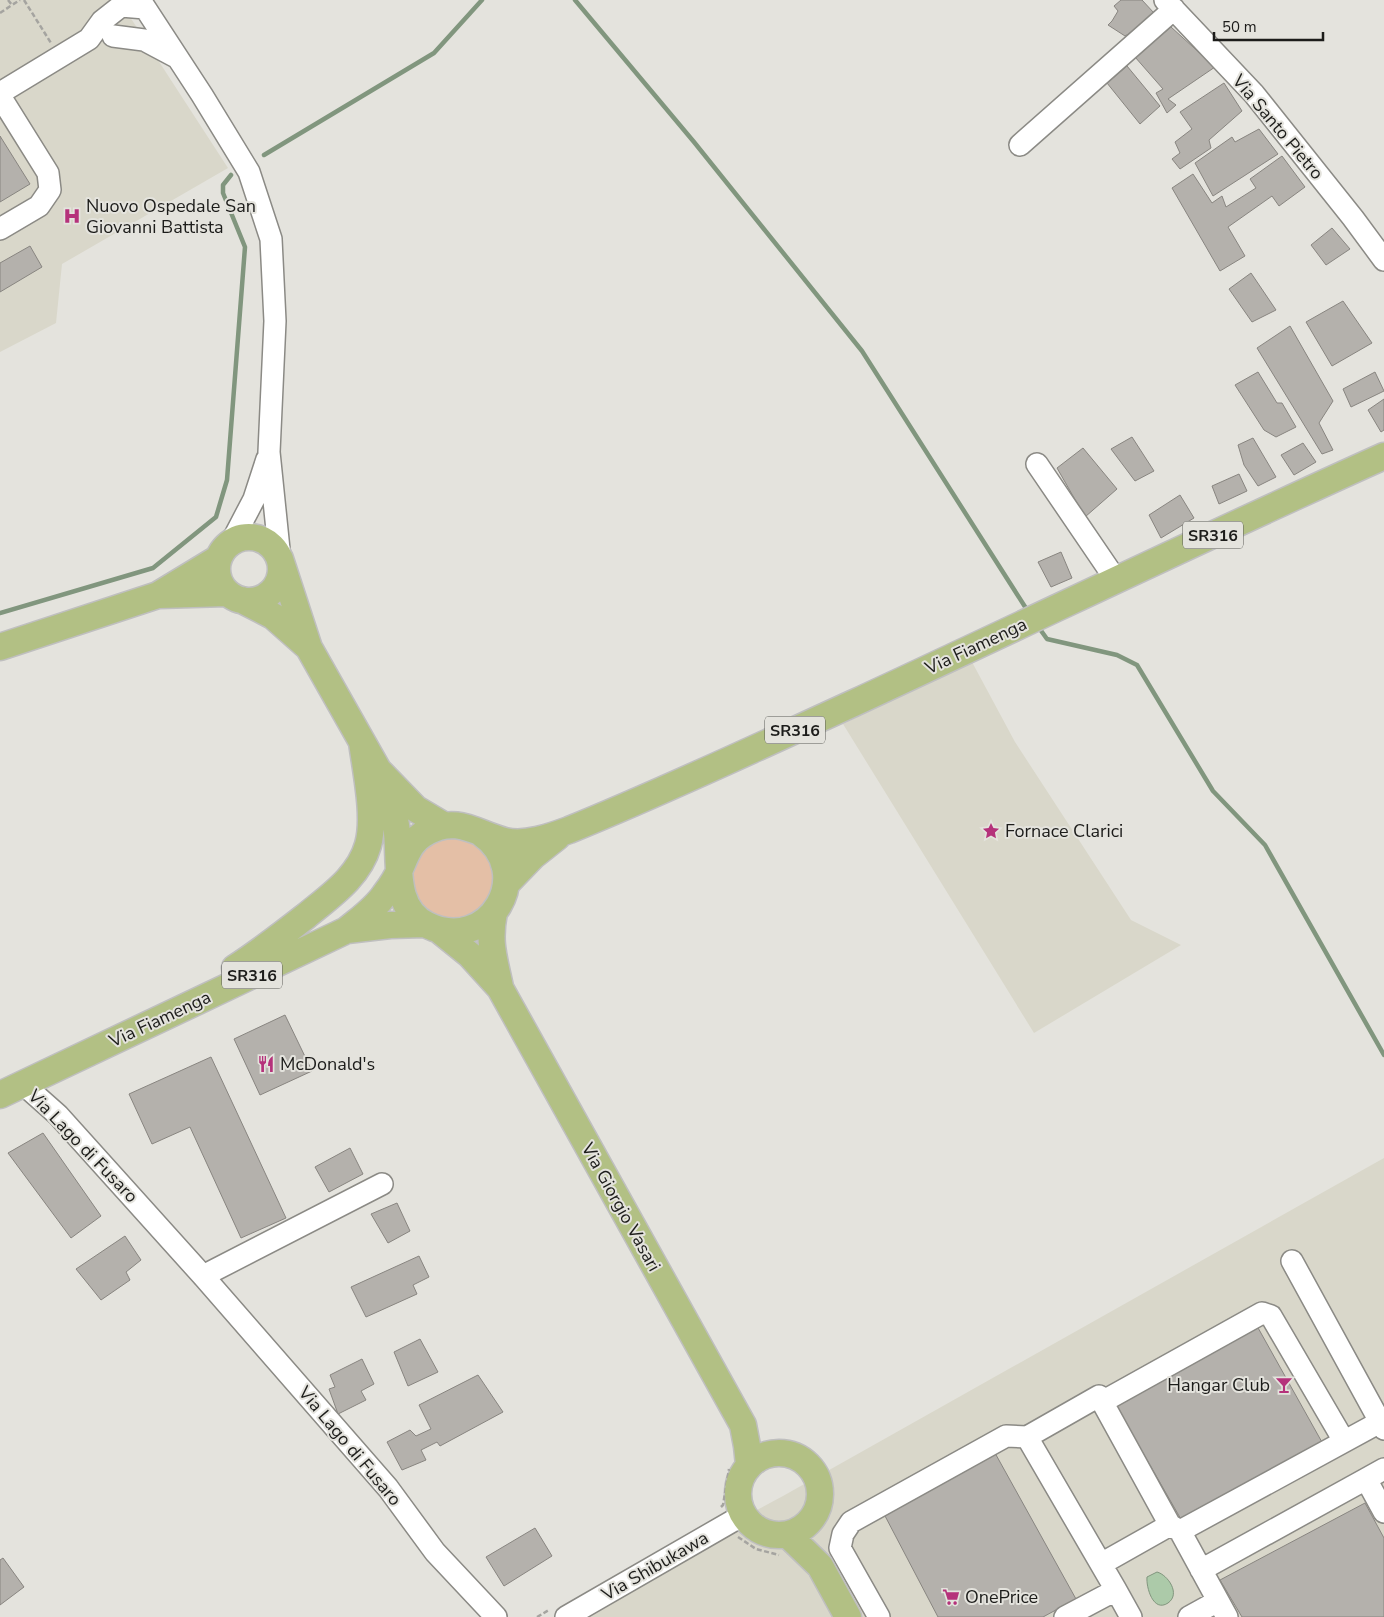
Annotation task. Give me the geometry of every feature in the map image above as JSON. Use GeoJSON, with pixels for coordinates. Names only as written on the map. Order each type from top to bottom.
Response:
{"type":"FeatureCollection","features":[{"type":"Feature","properties":{"kind":"main road","name":"Via Fiamenga"},"geometry":{"type":"LineString","coordinates":[[432,927],[413,914],[405,902],[400,887],[400,870],[404,855],[410,845],[431,829],[460,825],[507,842],[530,842],[565,832],[706,771],[1384,456]]}},
{"type":"Feature","properties":{"kind":"main road"},"geometry":{"type":"LineString","coordinates":[[0,647],[158,595],[245,537],[260,538],[269,543],[276,550],[280,559],[309,648],[378,770],[396,824],[400,870]]}},
{"type":"Feature","properties":{"kind":"main road"},"geometry":{"type":"LineString","coordinates":[[225,550],[217,567],[221,585],[234,597],[274,616],[309,648]]}},
{"type":"Feature","properties":{"kind":"main road"},"geometry":{"type":"LineString","coordinates":[[158,595],[234,597],[252,601],[261,599],[270,594],[276,587],[282,569],[280,559]]}},
{"type":"Feature","properties":{"kind":"main road"},"geometry":{"type":"LineString","coordinates":[[157,1020],[267,946],[343,886],[368,846],[371,820],[362,742]]}},
{"type":"Feature","properties":{"kind":"main road"},"geometry":{"type":"LineString","coordinates":[[378,770],[416,809],[443,826]]}},
{"type":"Feature","properties":{"kind":"main road","name":"Via Fiamenga"},"geometry":{"type":"LineString","coordinates":[[347,930],[390,924],[432,927],[454,932],[468,930],[483,923],[503,899],[506,884],[506,868],[501,853],[490,840],[476,830]]}},
{"type":"Feature","properties":{"kind":"main road","name":"Via Fiamenga"},"geometry":{"type":"LineString","coordinates":[[506,884],[534,856],[565,832]]}},
{"type":"Feature","properties":{"kind":"main road","name":"Via Fiamenga"},"geometry":{"type":"LineString","coordinates":[[0,1095],[347,930],[372,910],[384,897],[400,870]]}},
{"type":"Feature","properties":{"kind":"main road","name":"Via Giorgio Vasari"},"geometry":{"type":"LineString","coordinates":[[494,912],[491,945],[500,988]]}},
{"type":"Feature","properties":{"kind":"main road","name":"Via Giorgio Vasari"},"geometry":{"type":"LineString","coordinates":[[432,927],[470,955],[500,988],[742,1425],[747,1446],[739,1467]]}},
{"type":"Feature","properties":{"kind":"main road","name":"Via Giorgio Vasari"},"geometry":{"type":"LineString","coordinates":[[742,1425],[773,1453]]}},
{"type":"Feature","properties":{"kind":"main road"},"geometry":{"type":"LineString","coordinates":[[784,1545],[811,1521],[818,1508],[820,1494],[818,1481],[811,1468],[800,1459],[787,1454],[773,1453],[739,1467],[741,1476],[737,1489],[738,1503],[732,1520],[751,1525],[762,1532],[775,1536],[784,1545],[820,1566]]}},
{"type":"Feature","properties":{"kind":"main road"},"geometry":{"type":"LineString","coordinates":[[811,1521],[820,1566],[848,1617]]}},
{"type":"Feature","properties":{"kind":"street"},"geometry":{"type":"LineString","coordinates":[[107,28],[109,0]]}},
{"type":"Feature","properties":{"kind":"street"},"geometry":{"type":"LineString","coordinates":[[0,229],[39,206],[50,190],[48,173],[0,95],[107,28],[134,29],[143,4]]}},
{"type":"Feature","properties":{"kind":"street"},"geometry":{"type":"LineString","coordinates":[[143,4],[249,172],[271,240],[275,321],[269,452],[280,559]]}},
{"type":"Feature","properties":{"kind":"street"},"geometry":{"type":"LineString","coordinates":[[1020,145],[1169,5]]}},
{"type":"Feature","properties":{"kind":"street","name":"Via Santo Pietro"},"geometry":{"type":"LineString","coordinates":[[1169,5],[1254,94],[1384,260]]}},
{"type":"Feature","properties":{"kind":"street"},"geometry":{"type":"LineString","coordinates":[[107,28],[144,40],[178,59]]}},
{"type":"Feature","properties":{"kind":"street"},"geometry":{"type":"LineString","coordinates":[[225,550],[254,498],[269,452]]}},
{"type":"Feature","properties":{"kind":"street"},"geometry":{"type":"LineString","coordinates":[[1037,464],[1116,580]]}},
{"type":"Feature","properties":{"kind":"street","name":"Via Lago di Fusaro"},"geometry":{"type":"LineString","coordinates":[[23,1084],[58,1115],[203,1276],[388,1488],[435,1552],[496,1617]]}},
{"type":"Feature","properties":{"kind":"street"},"geometry":{"type":"LineString","coordinates":[[203,1276],[382,1184]]}},
{"type":"Feature","properties":{"kind":"street"},"geometry":{"type":"LineString","coordinates":[[1101,1564],[1344,1441],[1382,1425],[1292,1261]]}},
{"type":"Feature","properties":{"kind":"street"},"geometry":{"type":"LineString","coordinates":[[1102,1402],[1262,1313],[1271,1316],[1344,1441]]}},
{"type":"Feature","properties":{"kind":"street"},"geometry":{"type":"LineString","coordinates":[[879,1617],[840,1548],[843,1534],[851,1522],[1006,1436],[1027,1437],[1099,1396],[1223,1609],[1188,1617]]}},
{"type":"Feature","properties":{"kind":"street"},"geometry":{"type":"LineString","coordinates":[[1027,1437],[1131,1617]]}},
{"type":"Feature","properties":{"kind":"street"},"geometry":{"type":"LineString","coordinates":[[1201,1570],[1375,1474],[1384,1512]]}},
{"type":"Feature","properties":{"kind":"street","name":"Via Shibukawa"},"geometry":{"type":"LineString","coordinates":[[560,1612],[732,1520]]}},
{"type":"Feature","properties":{"kind":"street"},"geometry":{"type":"LineString","coordinates":[[1065,1617],[1116,1590]]}},
{"type":"Feature","properties":{"kind":"path"},"geometry":{"type":"LineString","coordinates":[[8,0],[12,5]]}},
{"type":"Feature","properties":{"kind":"path"},"geometry":{"type":"LineString","coordinates":[[0,13],[22,0],[52,46]]}},
{"type":"Feature","properties":{"kind":"path"},"geometry":{"type":"LineString","coordinates":[[739,1467],[723,1505],[732,1520],[756,1549],[784,1545]]}},
{"type":"Feature","properties":{"kind":"path"},"geometry":{"type":"LineString","coordinates":[[536,1617],[560,1612]]}},
{"type":"Feature","properties":{"kind":"shaded area","name":"Nuovo Ospedale San Giovanni Battista"},"geometry":{"type":"Polygon","coordinates":[[[0,0],[119,0],[228,168],[62,264],[56,323],[0,352],[0,0]]]}},
{"type":"Feature","properties":{"kind":"shaded area","name":"Fornace Clarici"},"geometry":{"type":"Polygon","coordinates":[[[972,662],[1015,742],[1131,920],[1181,945],[1034,1033],[843,724],[972,662]]]}},
{"type":"Feature","properties":{"kind":"shaded area"},"geometry":{"type":"Polygon","coordinates":[[[444,834],[483,846],[497,882],[487,906],[465,920],[429,916],[409,885],[412,859],[444,834]]]}},
{"type":"Feature","properties":{"kind":"shaded area"},"geometry":{"type":"Polygon","coordinates":[[[1384,1158],[1384,1617],[558,1617],[783,1496],[1384,1158]]]}},
{"type":"Feature","properties":{"kind":"shaded area"},"geometry":{"type":"Polygon","coordinates":[[[1157,1572],[1169,1581],[1173,1590],[1172,1599],[1163,1605],[1158,1605],[1154,1602],[1148,1587],[1147,1577],[1157,1572]]]}},
{"type":"Feature","properties":{"kind":"building"},"geometry":{"type":"Polygon","coordinates":[[[1121,0],[1142,0],[1154,13],[1135,30],[1125,36],[1108,25],[1118,11],[1114,6],[1121,0]]]}},
{"type":"Feature","properties":{"kind":"building"},"geometry":{"type":"Polygon","coordinates":[[[1171,27],[1215,67],[1168,99],[1176,105],[1167,113],[1156,93],[1163,89],[1135,57],[1171,27]]]}},
{"type":"Feature","properties":{"kind":"building"},"geometry":{"type":"Polygon","coordinates":[[[1127,66],[1160,106],[1140,124],[1107,83],[1127,66]]]}},
{"type":"Feature","properties":{"kind":"building"},"geometry":{"type":"Polygon","coordinates":[[[1224,83],[1242,111],[1209,140],[1211,148],[1180,169],[1172,159],[1180,153],[1175,142],[1192,129],[1180,112],[1224,83]]]}},
{"type":"Feature","properties":{"kind":"building"},"geometry":{"type":"Polygon","coordinates":[[[1259,129],[1278,154],[1213,196],[1195,163],[1232,137],[1235,142],[1259,129]]]}},
{"type":"Feature","properties":{"kind":"building"},"geometry":{"type":"Polygon","coordinates":[[[0,136],[30,184],[0,202],[0,136]]]}},
{"type":"Feature","properties":{"kind":"building"},"geometry":{"type":"Polygon","coordinates":[[[1282,156],[1305,187],[1279,206],[1272,196],[1228,227],[1245,256],[1220,271],[1172,188],[1193,174],[1212,203],[1222,196],[1226,207],[1256,188],[1250,179],[1282,156]]]}},
{"type":"Feature","properties":{"kind":"building"},"geometry":{"type":"Polygon","coordinates":[[[1332,228],[1350,249],[1326,265],[1311,245],[1332,228]]]}},
{"type":"Feature","properties":{"kind":"building"},"geometry":{"type":"Polygon","coordinates":[[[30,246],[42,267],[0,292],[0,263],[30,246]]]}},
{"type":"Feature","properties":{"kind":"building"},"geometry":{"type":"Polygon","coordinates":[[[1251,273],[1276,310],[1252,322],[1229,289],[1251,273]]]}},
{"type":"Feature","properties":{"kind":"building"},"geometry":{"type":"Polygon","coordinates":[[[1343,301],[1372,343],[1332,366],[1306,322],[1343,301]]]}},
{"type":"Feature","properties":{"kind":"building"},"geometry":{"type":"Polygon","coordinates":[[[1290,326],[1333,401],[1319,423],[1333,450],[1322,454],[1257,348],[1290,326]]]}},
{"type":"Feature","properties":{"kind":"building"},"geometry":{"type":"Polygon","coordinates":[[[1258,372],[1277,403],[1282,403],[1296,427],[1276,437],[1264,430],[1235,385],[1258,372]]]}},
{"type":"Feature","properties":{"kind":"building"},"geometry":{"type":"Polygon","coordinates":[[[1375,372],[1384,391],[1351,407],[1343,389],[1375,372]]]}},
{"type":"Feature","properties":{"kind":"building"},"geometry":{"type":"Polygon","coordinates":[[[1384,399],[1384,430],[1381,432],[1368,410],[1384,399]]]}},
{"type":"Feature","properties":{"kind":"building"},"geometry":{"type":"Polygon","coordinates":[[[1132,437],[1154,471],[1135,481],[1111,449],[1132,437]]]}},
{"type":"Feature","properties":{"kind":"building"},"geometry":{"type":"Polygon","coordinates":[[[1253,438],[1276,477],[1258,486],[1244,465],[1238,445],[1253,438]]]}},
{"type":"Feature","properties":{"kind":"building"},"geometry":{"type":"Polygon","coordinates":[[[1303,443],[1316,462],[1294,475],[1281,455],[1303,443]]]}},
{"type":"Feature","properties":{"kind":"building"},"geometry":{"type":"Polygon","coordinates":[[[1083,448],[1117,489],[1085,517],[1057,468],[1083,448]]]}},
{"type":"Feature","properties":{"kind":"building"},"geometry":{"type":"Polygon","coordinates":[[[1239,474],[1247,491],[1219,504],[1212,486],[1239,474]]]}},
{"type":"Feature","properties":{"kind":"building"},"geometry":{"type":"Polygon","coordinates":[[[1180,495],[1194,518],[1161,538],[1149,515],[1180,495]]]}},
{"type":"Feature","properties":{"kind":"building"},"geometry":{"type":"Polygon","coordinates":[[[1061,552],[1072,578],[1051,587],[1038,562],[1061,552]]]}},
{"type":"Feature","properties":{"kind":"building"},"geometry":{"type":"Polygon","coordinates":[[[285,1015],[312,1071],[260,1095],[234,1039],[285,1015]]]}},
{"type":"Feature","properties":{"kind":"building"},"geometry":{"type":"Polygon","coordinates":[[[211,1057],[286,1218],[241,1238],[190,1127],[152,1144],[129,1094],[211,1057]]]}},
{"type":"Feature","properties":{"kind":"building"},"geometry":{"type":"Polygon","coordinates":[[[43,1133],[101,1216],[71,1238],[8,1153],[43,1133]]]}},
{"type":"Feature","properties":{"kind":"building"},"geometry":{"type":"Polygon","coordinates":[[[350,1148],[363,1174],[329,1192],[315,1167],[350,1148]]]}},
{"type":"Feature","properties":{"kind":"building"},"geometry":{"type":"Polygon","coordinates":[[[397,1203],[410,1231],[388,1243],[371,1214],[397,1203]]]}},
{"type":"Feature","properties":{"kind":"building"},"geometry":{"type":"Polygon","coordinates":[[[125,1236],[141,1260],[126,1272],[130,1280],[101,1300],[76,1269],[125,1236]]]}},
{"type":"Feature","properties":{"kind":"building"},"geometry":{"type":"Polygon","coordinates":[[[419,1256],[429,1277],[413,1285],[417,1294],[366,1317],[351,1287],[419,1256]]]}},
{"type":"Feature","properties":{"kind":"building"},"geometry":{"type":"Polygon","coordinates":[[[1257,1326],[1323,1444],[1182,1521],[1116,1406],[1257,1326]]]}},
{"type":"Feature","properties":{"kind":"building"},"geometry":{"type":"Polygon","coordinates":[[[420,1339],[438,1372],[408,1386],[394,1352],[420,1339]]]}},
{"type":"Feature","properties":{"kind":"building"},"geometry":{"type":"Polygon","coordinates":[[[362,1359],[374,1384],[361,1391],[366,1400],[338,1414],[329,1389],[335,1387],[330,1375],[362,1359]]]}},
{"type":"Feature","properties":{"kind":"building"},"geometry":{"type":"Polygon","coordinates":[[[478,1375],[503,1412],[440,1446],[437,1442],[421,1450],[426,1460],[402,1470],[387,1442],[410,1430],[416,1436],[431,1429],[419,1405],[478,1375]]]}},
{"type":"Feature","properties":{"kind":"building"},"geometry":{"type":"Polygon","coordinates":[[[995,1453],[1076,1599],[1043,1617],[938,1617],[884,1514],[995,1453]]]}},
{"type":"Feature","properties":{"kind":"building"},"geometry":{"type":"Polygon","coordinates":[[[1365,1503],[1384,1538],[1384,1617],[1242,1617],[1220,1580],[1365,1503]]]}},
{"type":"Feature","properties":{"kind":"building"},"geometry":{"type":"Polygon","coordinates":[[[535,1528],[552,1556],[504,1586],[486,1557],[535,1528]]]}},
{"type":"Feature","properties":{"kind":"building"},"geometry":{"type":"Polygon","coordinates":[[[3,1558],[24,1587],[0,1605],[0,1560],[3,1558]]]}},
{"type":"Feature","properties":{"kind":"waterway"},"geometry":{"type":"LineString","coordinates":[[264,155],[434,53],[482,0]]}},
{"type":"Feature","properties":{"kind":"waterway"},"geometry":{"type":"LineString","coordinates":[[575,0],[694,142],[862,351],[1029,613]]}},
{"type":"Feature","properties":{"kind":"waterway"},"geometry":{"type":"LineString","coordinates":[[0,613],[153,568],[216,517],[227,480],[245,247],[223,193],[223,185],[231,175]]}},
{"type":"Feature","properties":{"kind":"waterway"},"geometry":{"type":"LineString","coordinates":[[1037,625],[1047,639],[1117,655],[1137,665],[1213,791],[1265,845],[1384,1055]]}},
{"type":"Feature","properties":{"kind":"place","name":"Nuovo Ospedale San Giovanni Battista"},"geometry":{"type":"Point","coordinates":[72,216]}},
{"type":"Feature","properties":{"kind":"place","name":"Fornace Clarici"},"geometry":{"type":"Point","coordinates":[991,831]}},
{"type":"Feature","properties":{"kind":"place","name":"McDonald's"},"geometry":{"type":"Point","coordinates":[266,1064]}},
{"type":"Feature","properties":{"kind":"place","name":"Hangar Club"},"geometry":{"type":"Point","coordinates":[1284,1385]}},
{"type":"Feature","properties":{"kind":"place","name":"OnePrice"},"geometry":{"type":"Point","coordinates":[951,1597]}}]}
